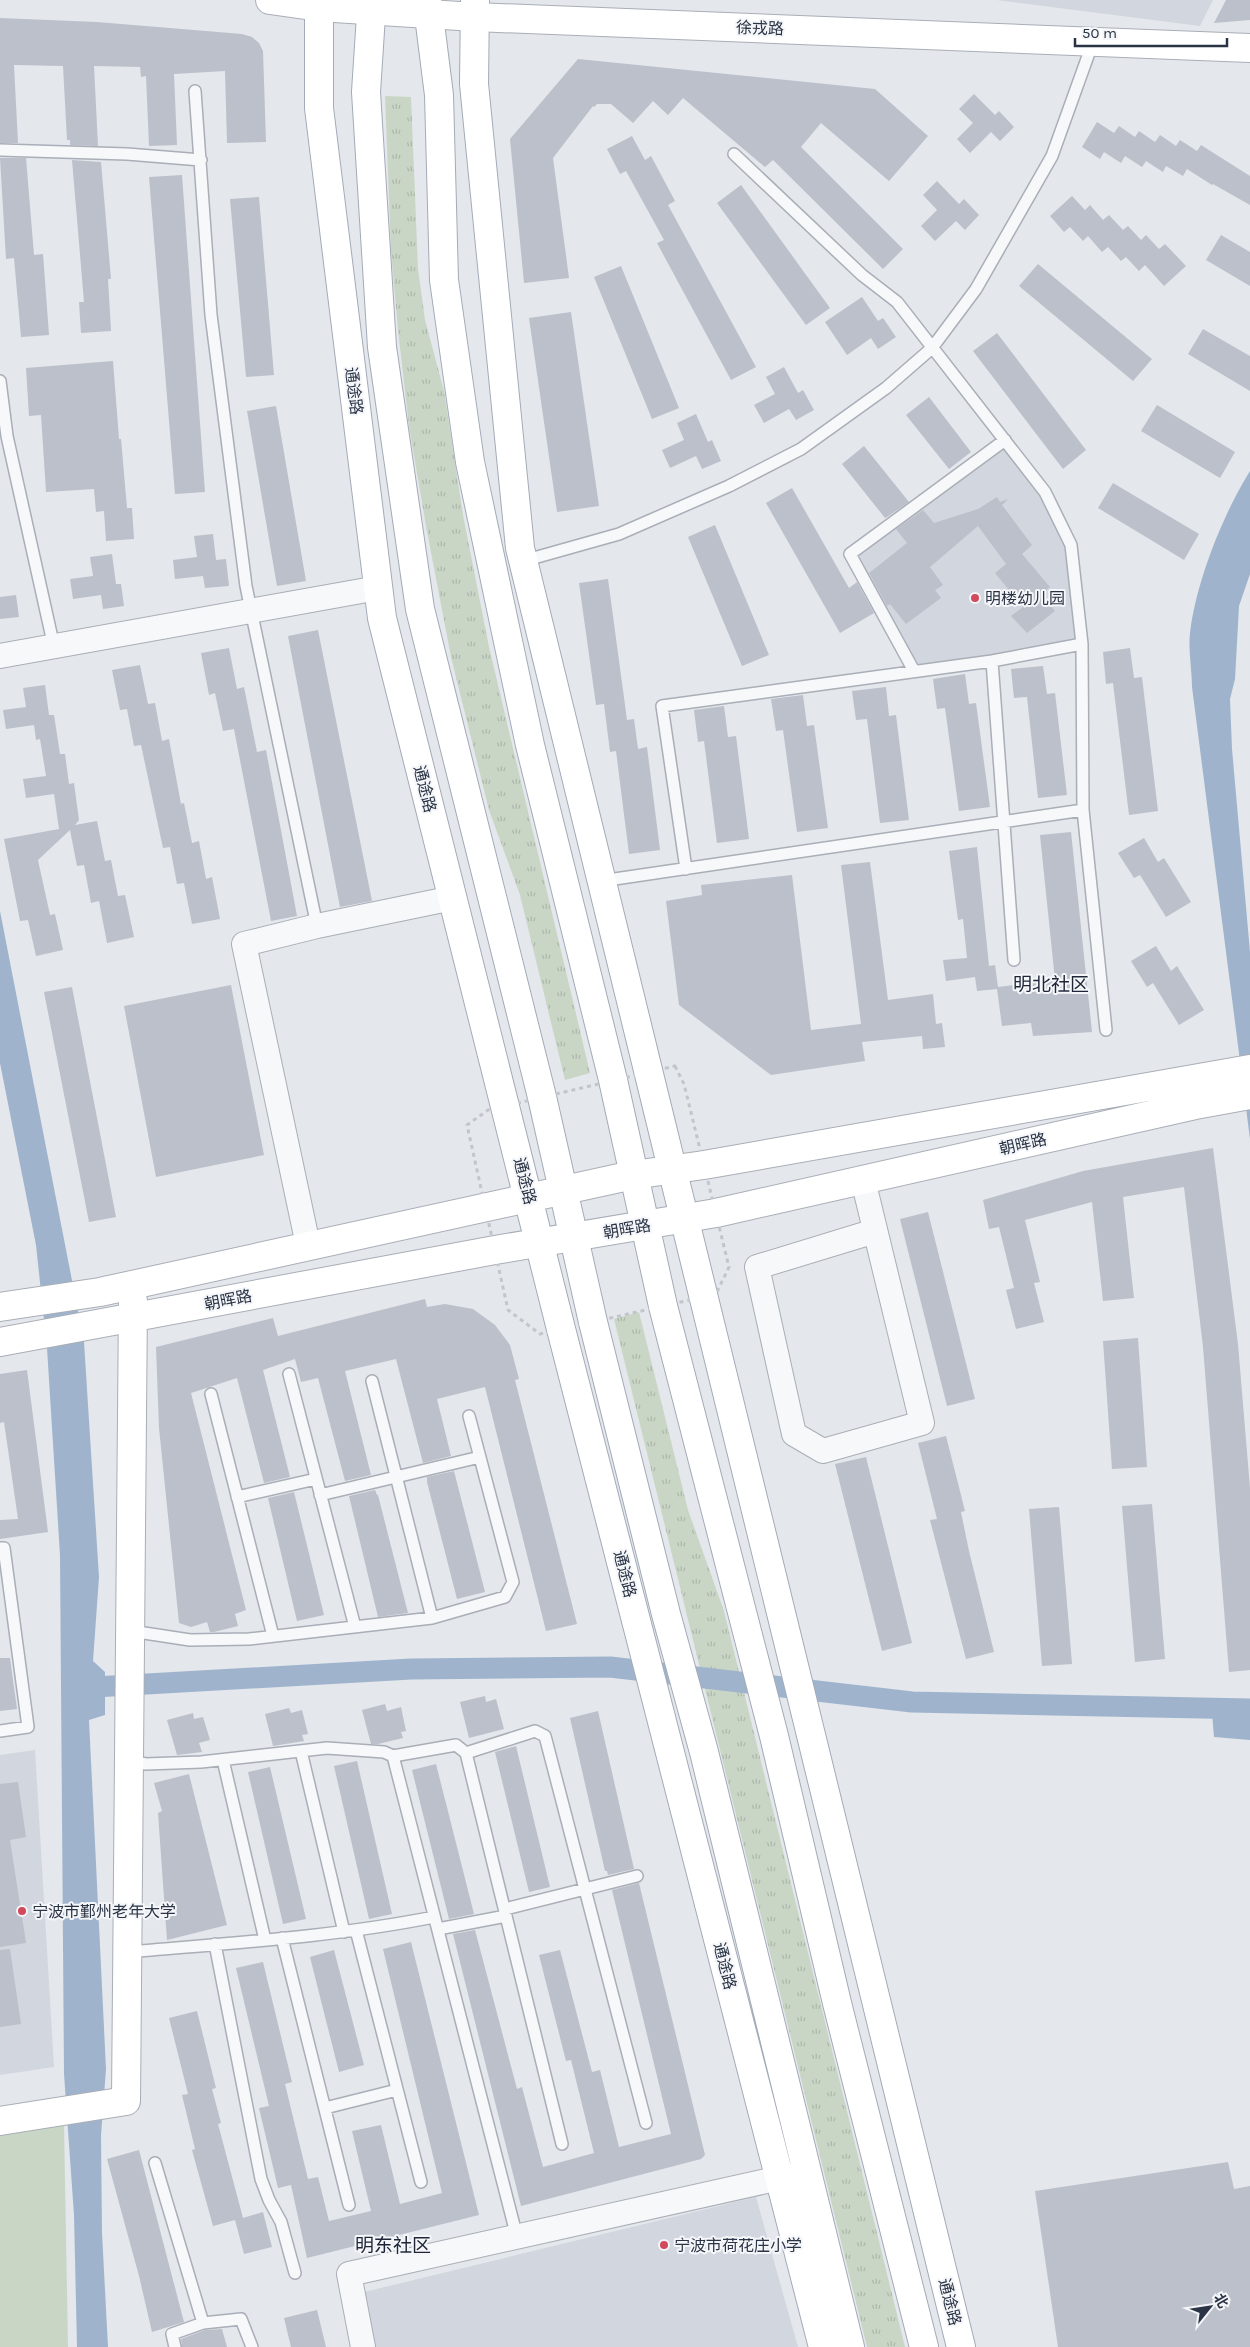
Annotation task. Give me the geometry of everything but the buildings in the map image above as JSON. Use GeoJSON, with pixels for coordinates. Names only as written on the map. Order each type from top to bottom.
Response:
{"type":"FeatureCollection","features":[{"type":"Feature","properties":{"kind":"main road","name":"徐戎路"},"geometry":{"type":"LineString","coordinates":[[270,0],[319,4],[475,8],[1094,42],[1250,48]]}},
{"type":"Feature","properties":{"kind":"main road","name":"通途路"},"geometry":{"type":"LineString","coordinates":[[319,4],[319,108],[382,618],[661,1718],[823,2347]]}},
{"type":"Feature","properties":{"kind":"main road","name":"通途路"},"geometry":{"type":"LineString","coordinates":[[372,6],[366,92],[382,347],[420,609],[542,1097],[592,1322],[666,1614],[704,1752],[850,2347]]}},
{"type":"Feature","properties":{"kind":"main road"},"geometry":{"type":"LineString","coordinates":[[427,6],[439,95],[444,280],[470,462],[530,745],[613,1080],[663,1306],[774,1736],[837,2003],[924,2347]]}},
{"type":"Feature","properties":{"kind":"main road","name":"通途路"},"geometry":{"type":"LineString","coordinates":[[475,8],[474,84],[520,548],[960,2347]]}},
{"type":"Feature","properties":{"kind":"main road","name":"朝晖路"},"geometry":{"type":"LineString","coordinates":[[13,1340],[540,1243],[684,1219],[863,1180],[1196,1092],[1250,1069]]}},
{"type":"Feature","properties":{"kind":"main road","name":"朝晖路"},"geometry":{"type":"LineString","coordinates":[[8,1305],[100,1292],[563,1188],[633,1175],[1196,1092],[1250,1095]]}},
{"type":"Feature","properties":{"kind":"main road"},"geometry":{"type":"LineString","coordinates":[[0,2121],[126,2101],[131,1636],[123,1320],[134,1284]]}},
{"type":"Feature","properties":{"kind":"street"},"geometry":{"type":"LineString","coordinates":[[0,656],[378,588]]}},
{"type":"Feature","properties":{"kind":"street"},"geometry":{"type":"LineString","coordinates":[[308,1245],[244,944],[317,926],[453,898]]}},
{"type":"Feature","properties":{"kind":"street"},"geometry":{"type":"LineString","coordinates":[[863,1180],[922,1423],[823,1451],[794,1434],[757,1267],[875,1231]]}},
{"type":"Feature","properties":{"kind":"street"},"geometry":{"type":"LineString","coordinates":[[363,2347],[349,2274],[807,2172]]}},
{"type":"Feature","properties":{"kind":"lane"},"geometry":{"type":"LineString","coordinates":[[523,561],[619,534],[729,486],[801,450],[886,388],[932,348],[976,290],[1052,156],[1094,42]]}},
{"type":"Feature","properties":{"kind":"lane"},"geometry":{"type":"LineString","coordinates":[[195,91],[211,314],[250,611],[317,926]]}},
{"type":"Feature","properties":{"kind":"lane"},"geometry":{"type":"LineString","coordinates":[[0,150],[127,154],[201,160]]}},
{"type":"Feature","properties":{"kind":"lane"},"geometry":{"type":"LineString","coordinates":[[734,154],[862,275],[897,302],[1045,492],[1071,546],[1082,644],[1083,810],[1106,1030]]}},
{"type":"Feature","properties":{"kind":"lane"},"geometry":{"type":"LineString","coordinates":[[0,381],[8,436],[54,647]]}},
{"type":"Feature","properties":{"kind":"lane"},"geometry":{"type":"LineString","coordinates":[[914,671],[850,554],[1005,440]]}},
{"type":"Feature","properties":{"kind":"lane"},"geometry":{"type":"LineString","coordinates":[[686,868],[662,706],[992,661],[1082,644]]}},
{"type":"Feature","properties":{"kind":"lane"},"geometry":{"type":"LineString","coordinates":[[992,661],[1014,960]]}},
{"type":"Feature","properties":{"kind":"lane"},"geometry":{"type":"LineString","coordinates":[[601,881],[1083,810]]}},
{"type":"Feature","properties":{"kind":"lane"},"geometry":{"type":"LineString","coordinates":[[289,1374],[355,1627]]}},
{"type":"Feature","properties":{"kind":"lane"},"geometry":{"type":"LineString","coordinates":[[372,1381],[432,1618]]}},
{"type":"Feature","properties":{"kind":"lane"},"geometry":{"type":"LineString","coordinates":[[211,1394],[272,1636]]}},
{"type":"Feature","properties":{"kind":"lane"},"geometry":{"type":"LineString","coordinates":[[131,1636],[190,1640],[249,1639],[432,1618],[505,1597],[513,1582],[469,1416]]}},
{"type":"Feature","properties":{"kind":"lane"},"geometry":{"type":"LineString","coordinates":[[320,1495],[480,1457]]}},
{"type":"Feature","properties":{"kind":"lane"},"geometry":{"type":"LineString","coordinates":[[237,1496],[316,1479]]}},
{"type":"Feature","properties":{"kind":"lane"},"geometry":{"type":"LineString","coordinates":[[0,1548],[4,1548],[28,1727],[0,1731]]}},
{"type":"Feature","properties":{"kind":"lane"},"geometry":{"type":"LineString","coordinates":[[466,1753],[536,1731],[546,1736],[646,2123]]}},
{"type":"Feature","properties":{"kind":"lane"},"geometry":{"type":"LineString","coordinates":[[129,1761],[146,1764],[223,1760],[327,1748],[384,1752],[393,1756],[456,1745],[466,1753],[562,2144]]}},
{"type":"Feature","properties":{"kind":"lane"},"geometry":{"type":"LineString","coordinates":[[301,1751],[344,1932]]}},
{"type":"Feature","properties":{"kind":"lane"},"geometry":{"type":"LineString","coordinates":[[393,1756],[517,2237]]}},
{"type":"Feature","properties":{"kind":"lane"},"geometry":{"type":"LineString","coordinates":[[223,1760],[264,1940]]}},
{"type":"Feature","properties":{"kind":"lane"},"geometry":{"type":"LineString","coordinates":[[438,1930],[637,1876]]}},
{"type":"Feature","properties":{"kind":"lane"},"geometry":{"type":"LineString","coordinates":[[128,1952],[344,1932],[434,1916]]}},
{"type":"Feature","properties":{"kind":"lane"},"geometry":{"type":"LineString","coordinates":[[356,1930],[421,2182]]}},
{"type":"Feature","properties":{"kind":"lane"},"geometry":{"type":"LineString","coordinates":[[282,1938],[349,2205]]}},
{"type":"Feature","properties":{"kind":"lane"},"geometry":{"type":"LineString","coordinates":[[215,1944],[261,2179],[269,2200],[281,2222],[295,2273]]}},
{"type":"Feature","properties":{"kind":"lane"},"geometry":{"type":"LineString","coordinates":[[325,2108],[397,2090]]}},
{"type":"Feature","properties":{"kind":"lane"},"geometry":{"type":"LineString","coordinates":[[155,2163],[202,2322]]}},
{"type":"Feature","properties":{"kind":"lane"},"geometry":{"type":"LineString","coordinates":[[175,2347],[172,2334],[202,2322],[241,2319],[252,2347]]}},
{"type":"Feature","properties":{"kind":"shaded area"},"geometry":{"type":"Polygon","coordinates":[[[997,0],[1213,0],[1200,26],[997,0]]]}},
{"type":"Feature","properties":{"kind":"shaded area","name":"明楼幼儿园"},"geometry":{"type":"Polygon","coordinates":[[[1005,441],[1044,492],[1069,546],[1080,643],[915,670],[851,554],[1005,441]]]}},
{"type":"Feature","properties":{"kind":"shaded area","name":"宁波市鄞州老年大学"},"geometry":{"type":"Polygon","coordinates":[[[35,1750],[54,2067],[0,2075],[0,1755],[35,1750]]]}},
{"type":"Feature","properties":{"kind":"shaded area","name":"宁波市荷花庄小学"},"geometry":{"type":"Polygon","coordinates":[[[756,2197],[798,2347],[373,2347],[360,2293],[756,2197]]]}},
{"type":"Feature","properties":{"kind":"green space"},"geometry":{"type":"Polygon","coordinates":[[[385,96],[411,97],[418,269],[425,320],[444,391],[463,515],[489,647],[590,1073],[565,1080],[520,895],[489,810],[451,657],[426,526],[409,426],[398,330],[391,251],[385,96]]]}},
{"type":"Feature","properties":{"kind":"green space"},"geometry":{"type":"Polygon","coordinates":[[[639,1312],[688,1510],[724,1611],[905,2347],[867,2347],[614,1319],[639,1312]]]}},
{"type":"Feature","properties":{"kind":"green space"},"geometry":{"type":"Polygon","coordinates":[[[64,2125],[68,2347],[0,2347],[0,2135],[64,2125]]]}},
{"type":"Feature","properties":{"kind":"water"},"geometry":{"type":"Polygon","coordinates":[[[1250,471],[1250,574],[1239,606],[1235,679],[1230,699],[1232,749],[1250,952],[1250,1139],[1192,687],[1189,646],[1193,613],[1212,549],[1230,507],[1250,471]]]}},
{"type":"Feature","properties":{"kind":"water"},"geometry":{"type":"Polygon","coordinates":[[[0,911],[84,1342],[99,1577],[93,1661],[105,1672],[105,1715],[89,1720],[106,2069],[101,2135],[102,2233],[108,2347],[77,2347],[74,2215],[64,2074],[60,1555],[47,1348],[36,1245],[0,1063],[0,911]]]}},
{"type":"Feature","properties":{"kind":"water"},"geometry":{"type":"Polygon","coordinates":[[[1211,1701],[1250,1701],[1250,1740],[1214,1737],[1211,1701]]]}},
{"type":"Feature","properties":{"kind":"waterway"},"geometry":{"type":"LineString","coordinates":[[77,1688],[411,1669],[610,1667],[912,1702],[1250,1709]]}},
{"type":"Feature","properties":{"kind":"place","name":"明楼幼儿园"},"geometry":{"type":"Point","coordinates":[975,598]}},
{"type":"Feature","properties":{"kind":"place","name":"宁波市鄞州老年大学"},"geometry":{"type":"Point","coordinates":[22,1911]}},
{"type":"Feature","properties":{"kind":"place","name":"宁波市荷花庄小学"},"geometry":{"type":"Point","coordinates":[664,2245]}},
{"type":"Feature","properties":{"kind":"district","name":"明北社区"},"geometry":{"type":"Point","coordinates":[1051,985]}},
{"type":"Feature","properties":{"kind":"district","name":"明东社区"},"geometry":{"type":"Point","coordinates":[393,2246]}}]}
